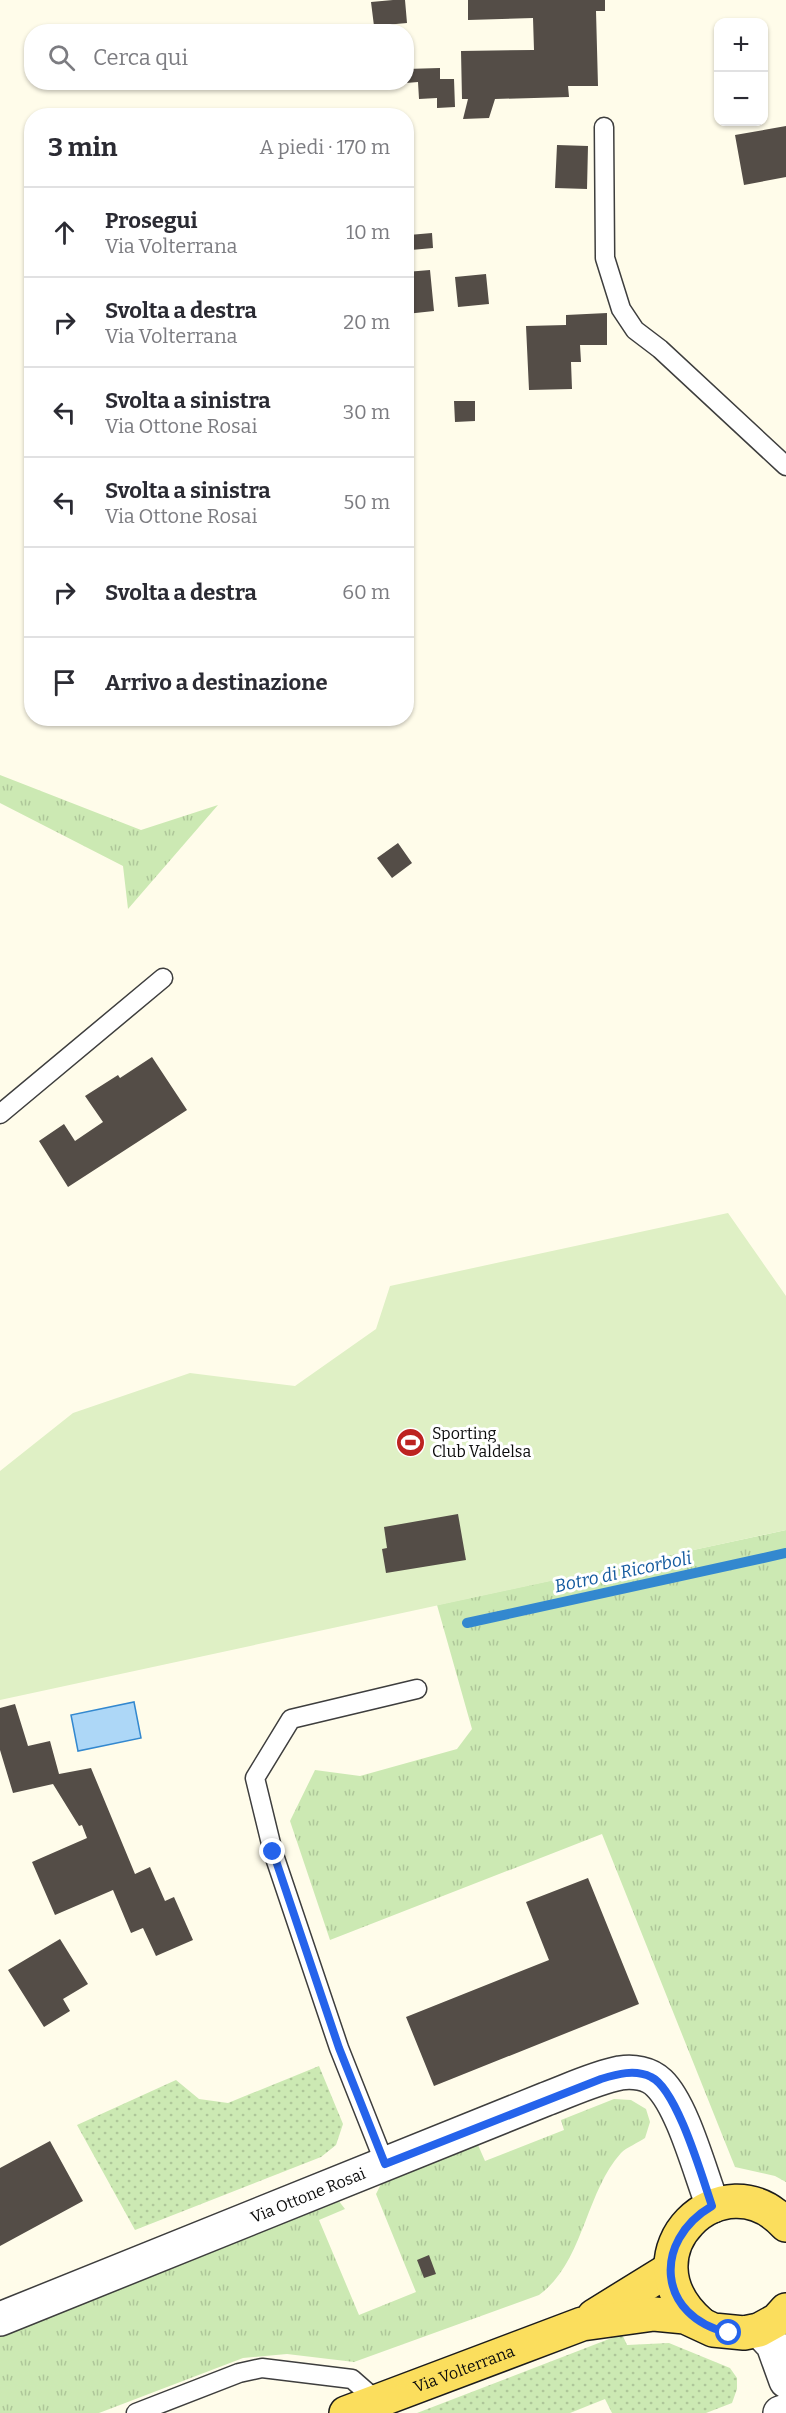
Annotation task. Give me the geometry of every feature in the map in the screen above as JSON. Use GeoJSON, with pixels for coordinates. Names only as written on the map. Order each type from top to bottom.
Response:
{"type":"FeatureCollection","features":[{"type":"Feature","properties":{"kind":"main road","name":"Via Volterrana"},"geometry":{"type":"LineString","coordinates":[[700,2323],[678,2300],[670,2270],[673,2249],[681,2231],[695,2216],[712,2206],[747,2202],[764,2207],[783,2219]]}},
{"type":"Feature","properties":{"kind":"main road","name":"Via Volterrana"},"geometry":{"type":"LineString","coordinates":[[346,2413],[582,2324],[670,2270]]}},
{"type":"Feature","properties":{"kind":"main road","name":"Via Volterrana"},"geometry":{"type":"LineString","coordinates":[[582,2324],[654,2314],[685,2317],[729,2333],[759,2330],[777,2320],[786,2310]]}},
{"type":"Feature","properties":{"kind":"street","name":"Via Ottone Rosai"},"geometry":{"type":"LineString","coordinates":[[0,2319],[385,2164],[620,2073],[640,2073],[659,2083],[672,2102],[712,2206]]}},
{"type":"Feature","properties":{"kind":"street"},"geometry":{"type":"LineString","coordinates":[[759,2330],[773,2344],[786,2381]]}},
{"type":"Feature","properties":{"kind":"street"},"geometry":{"type":"LineString","coordinates":[[780,2413],[786,2411]]}},
{"type":"Feature","properties":{"kind":"lane"},"geometry":{"type":"LineString","coordinates":[[604,127],[605,258],[621,309],[634,330],[660,349],[786,466]]}},
{"type":"Feature","properties":{"kind":"lane"},"geometry":{"type":"LineString","coordinates":[[0,1114],[163,978]]}},
{"type":"Feature","properties":{"kind":"lane"},"geometry":{"type":"LineString","coordinates":[[385,2164],[339,2048],[273,1852],[255,1778],[291,1719],[417,1689]]}},
{"type":"Feature","properties":{"kind":"lane"},"geometry":{"type":"LineString","coordinates":[[136,2413],[239,2373],[262,2368],[352,2379],[377,2401]]}},
{"type":"Feature","properties":{"kind":"green space"},"geometry":{"type":"Polygon","coordinates":[[[0,775],[141,830],[218,805],[128,909],[123,866],[0,803],[0,775]]]}},
{"type":"Feature","properties":{"kind":"green space","name":"Sporting Club Valdelsa"},"geometry":{"type":"Polygon","coordinates":[[[728,1213],[786,1296],[786,1530],[0,1700],[0,1471],[73,1413],[190,1373],[295,1386],[376,1329],[390,1286],[728,1213]]]}},
{"type":"Feature","properties":{"kind":"green space"},"geometry":{"type":"Polygon","coordinates":[[[786,1530],[786,2182],[775,2176],[735,2167],[602,1834],[330,1940],[290,1821],[315,1770],[360,1776],[457,1749],[472,1729],[437,1605],[786,1530]]]}},
{"type":"Feature","properties":{"kind":"green space"},"geometry":{"type":"Polygon","coordinates":[[[319,2066],[343,2124],[336,2145],[321,2157],[135,2230],[77,2125],[176,2080],[199,2099],[228,2103],[319,2066]]]}},
{"type":"Feature","properties":{"kind":"green space"},"geometry":{"type":"Polygon","coordinates":[[[614,2099],[631,2100],[646,2109],[650,2122],[645,2138],[623,2151],[609,2169],[566,2265],[539,2295],[354,2362],[287,2354],[243,2358],[99,2413],[0,2413],[0,2337],[338,2200],[345,2209],[319,2220],[359,2315],[416,2292],[376,2194],[381,2184],[478,2145],[485,2161],[564,2130],[561,2120],[614,2099]]]}},
{"type":"Feature","properties":{"kind":"green space"},"geometry":{"type":"Polygon","coordinates":[[[622,2334],[627,2345],[669,2343],[730,2368],[737,2378],[737,2389],[732,2403],[706,2413],[612,2413],[605,2399],[570,2413],[417,2413],[622,2334]]]}},
{"type":"Feature","properties":{"kind":"water"},"geometry":{"type":"Polygon","coordinates":[[[134,1702],[141,1738],[78,1751],[71,1715],[134,1702]]]}},
{"type":"Feature","properties":{"kind":"building"},"geometry":{"type":"Polygon","coordinates":[[[405,0],[407,23],[374,24],[371,2],[405,0]]]}},
{"type":"Feature","properties":{"kind":"building"},"geometry":{"type":"Polygon","coordinates":[[[468,0],[605,0],[605,11],[596,11],[598,86],[568,86],[569,97],[495,99],[489,118],[463,119],[468,99],[462,99],[461,51],[534,50],[533,18],[468,20],[468,0]]]}},
{"type":"Feature","properties":{"kind":"building"},"geometry":{"type":"Polygon","coordinates":[[[440,68],[440,79],[454,79],[455,107],[437,108],[437,98],[419,99],[418,82],[414,82],[414,69],[440,68]]]}},
{"type":"Feature","properties":{"kind":"building"},"geometry":{"type":"Polygon","coordinates":[[[786,126],[786,177],[744,185],[735,135],[786,126]]]}},
{"type":"Feature","properties":{"kind":"building"},"geometry":{"type":"Polygon","coordinates":[[[557,145],[588,146],[587,189],[555,188],[557,145]]]}},
{"type":"Feature","properties":{"kind":"building"},"geometry":{"type":"Polygon","coordinates":[[[432,233],[433,248],[414,250],[414,235],[432,233]]]}},
{"type":"Feature","properties":{"kind":"building"},"geometry":{"type":"Polygon","coordinates":[[[430,270],[434,311],[414,313],[414,271],[430,270]]]}},
{"type":"Feature","properties":{"kind":"building"},"geometry":{"type":"Polygon","coordinates":[[[486,274],[489,304],[458,307],[455,277],[486,274]]]}},
{"type":"Feature","properties":{"kind":"building"},"geometry":{"type":"Polygon","coordinates":[[[607,313],[607,345],[580,345],[581,362],[571,362],[572,389],[529,390],[526,326],[566,325],[566,315],[607,313]]]}},
{"type":"Feature","properties":{"kind":"building"},"geometry":{"type":"Polygon","coordinates":[[[454,401],[475,401],[475,421],[455,422],[454,401]]]}},
{"type":"Feature","properties":{"kind":"building"},"geometry":{"type":"Polygon","coordinates":[[[398,843],[412,863],[392,878],[377,858],[398,843]]]}},
{"type":"Feature","properties":{"kind":"building"},"geometry":{"type":"Polygon","coordinates":[[[152,1057],[187,1110],[68,1187],[39,1141],[64,1124],[75,1141],[103,1122],[85,1096],[118,1075],[120,1078],[152,1057]]]}},
{"type":"Feature","properties":{"kind":"building"},"geometry":{"type":"Polygon","coordinates":[[[458,1514],[466,1560],[386,1573],[382,1549],[387,1548],[384,1527],[458,1514]]]}},
{"type":"Feature","properties":{"kind":"building"},"geometry":{"type":"Polygon","coordinates":[[[15,1704],[28,1746],[50,1741],[59,1774],[91,1768],[135,1874],[150,1867],[165,1901],[174,1897],[193,1940],[156,1956],[143,1928],[131,1933],[113,1890],[55,1915],[32,1862],[87,1838],[82,1825],[79,1826],[53,1784],[13,1793],[0,1750],[0,1708],[15,1704]]]}},
{"type":"Feature","properties":{"kind":"building"},"geometry":{"type":"Polygon","coordinates":[[[588,1878],[639,2004],[434,2086],[406,2017],[549,1960],[526,1902],[588,1878]]]}},
{"type":"Feature","properties":{"kind":"building"},"geometry":{"type":"Polygon","coordinates":[[[60,1939],[88,1984],[63,1999],[70,2011],[44,2027],[8,1970],[60,1939]]]}},
{"type":"Feature","properties":{"kind":"building"},"geometry":{"type":"Polygon","coordinates":[[[50,2141],[83,2201],[0,2246],[0,2168],[50,2141]]]}},
{"type":"Feature","properties":{"kind":"building"},"geometry":{"type":"Polygon","coordinates":[[[429,2255],[436,2274],[424,2278],[417,2260],[429,2255]]]}},
{"type":"Feature","properties":{"kind":"waterway","name":"Botro di Ricorboli"},"geometry":{"type":"LineString","coordinates":[[467,1623],[786,1553]]}},
{"type":"Feature","properties":{"kind":"place","name":"Sporting Club Valdelsa"},"geometry":{"type":"Point","coordinates":[411,1442]}},
{"type":"Feature","properties":{"kind":"route"},"geometry":{"type":"LineString","coordinates":[[273,1852],[339,2048],[385,2164],[601,2079],[620,2073],[640,2073],[652,2077],[666,2091],[672,2102],[712,2206],[695,2216],[681,2231],[673,2249],[670,2270],[672,2285],[678,2300],[700,2323],[713,2330],[729,2333]]}}]}
